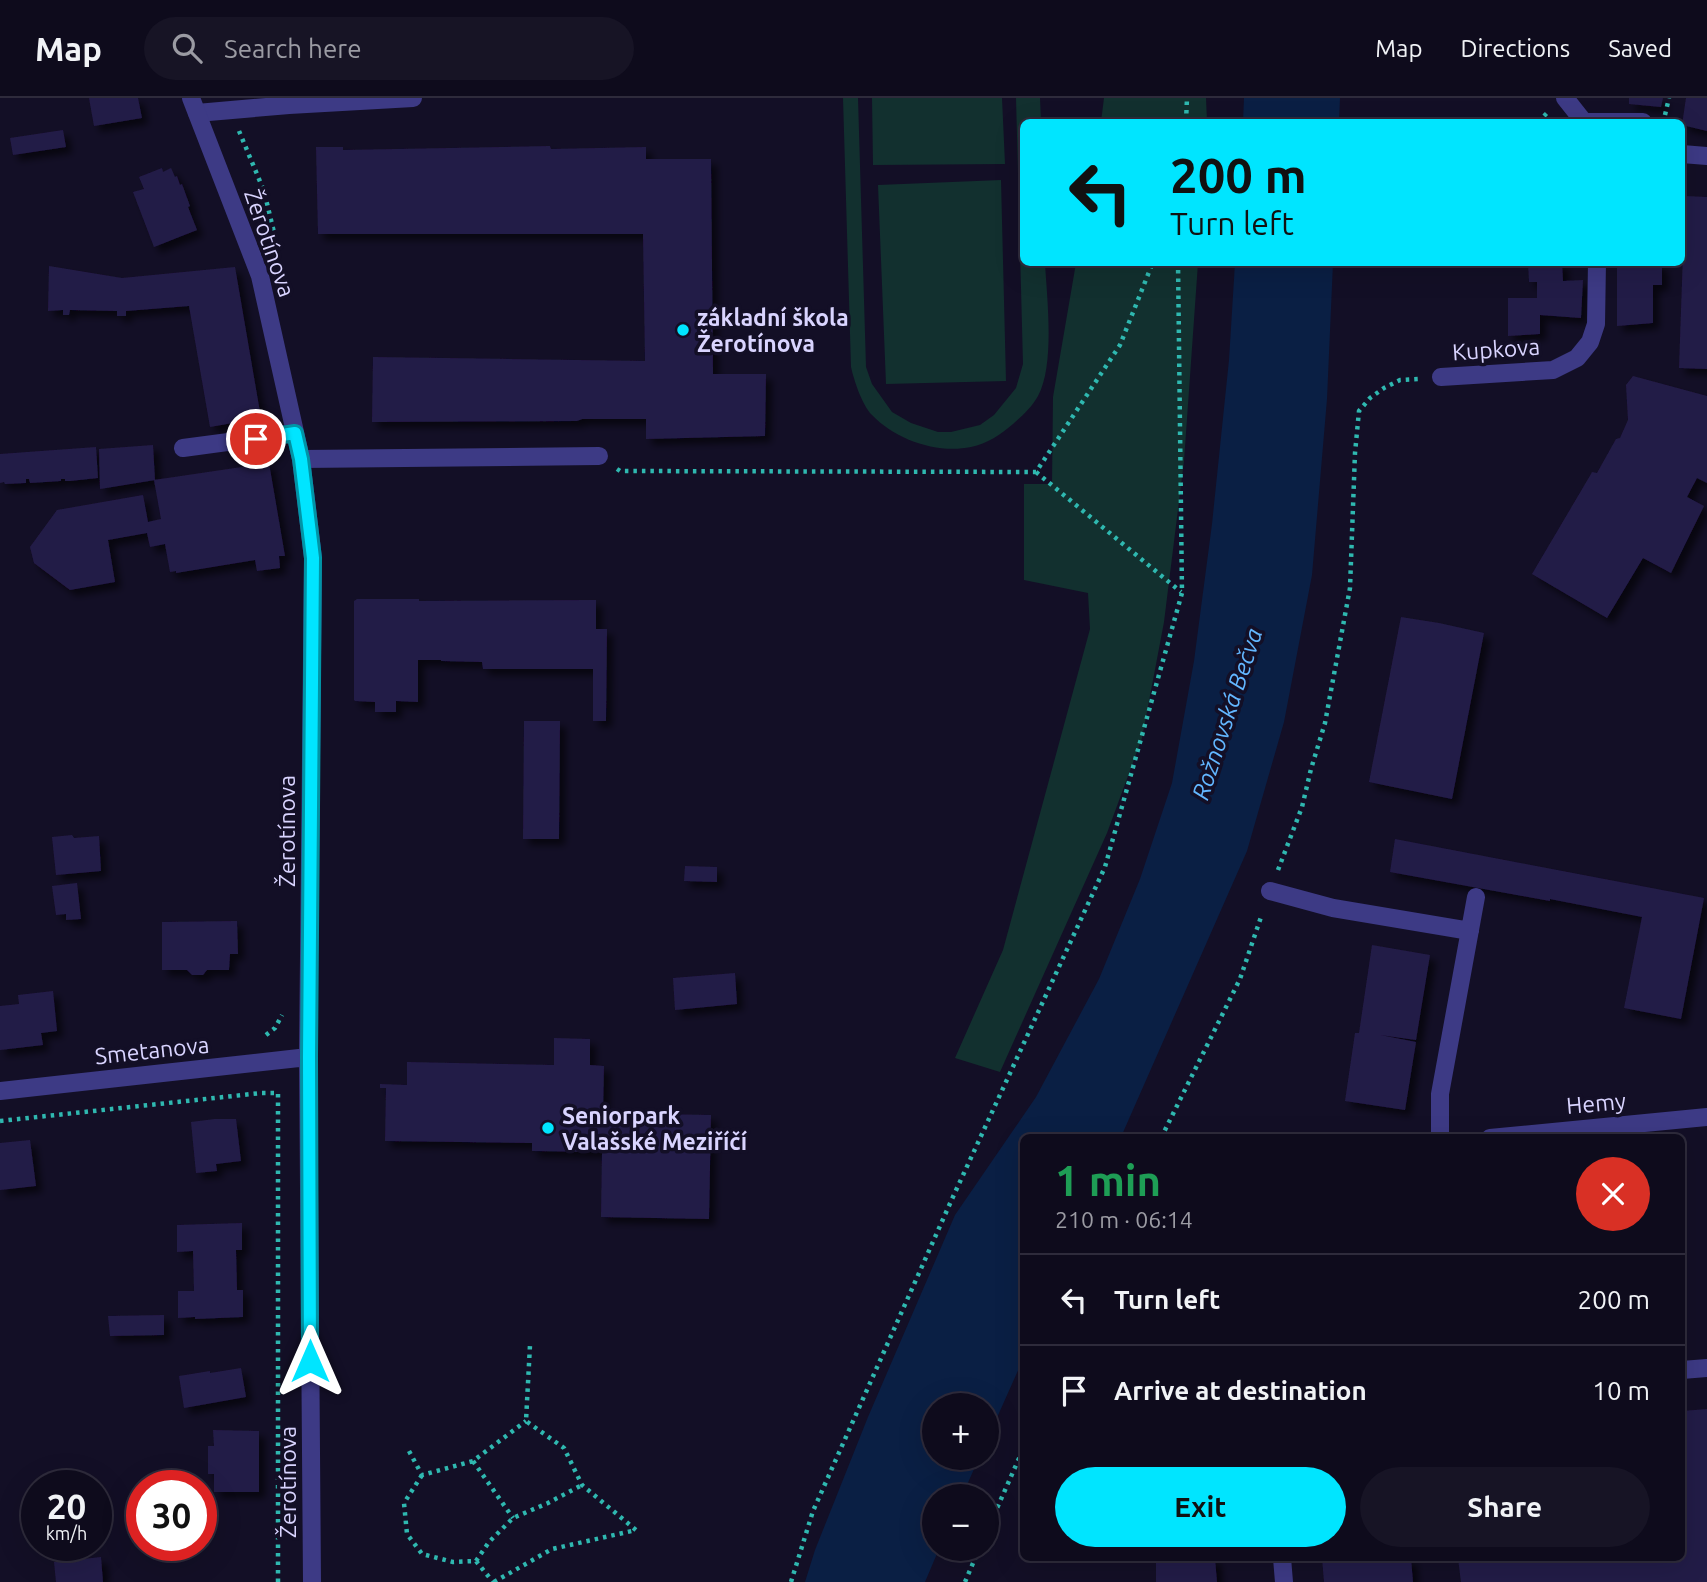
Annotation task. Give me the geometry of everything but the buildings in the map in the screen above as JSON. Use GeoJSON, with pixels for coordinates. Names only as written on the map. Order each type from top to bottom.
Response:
{"type":"FeatureCollection","features":[{"type":"Feature","properties":{"kind":"street"},"geometry":{"type":"LineString","coordinates":[[194,106],[289,105],[413,98]]}},
{"type":"Feature","properties":{"kind":"street"},"geometry":{"type":"LineString","coordinates":[[1565,98],[1582,119]]}},
{"type":"Feature","properties":{"kind":"street","name":"Žerotínova"},"geometry":{"type":"LineString","coordinates":[[194,106],[260,276],[301,459],[313,558],[309,1057],[312,1582]]}},
{"type":"Feature","properties":{"kind":"street"},"geometry":{"type":"LineString","coordinates":[[1685,155],[1707,156]]}},
{"type":"Feature","properties":{"kind":"street","name":"Kupkova"},"geometry":{"type":"LineString","coordinates":[[1441,377],[1553,370],[1577,358],[1590,342],[1596,324],[1597,266]]}},
{"type":"Feature","properties":{"kind":"street"},"geometry":{"type":"LineString","coordinates":[[183,448],[295,433]]}},
{"type":"Feature","properties":{"kind":"street"},"geometry":{"type":"LineString","coordinates":[[301,459],[599,457]]}},
{"type":"Feature","properties":{"kind":"street"},"geometry":{"type":"LineString","coordinates":[[1270,891],[1333,908],[1470,931]]}},
{"type":"Feature","properties":{"kind":"street"},"geometry":{"type":"LineString","coordinates":[[1440,1134],[1440,1094],[1476,897]]}},
{"type":"Feature","properties":{"kind":"street","name":"Smetanova"},"geometry":{"type":"LineString","coordinates":[[0,1091],[309,1057]]}},
{"type":"Feature","properties":{"kind":"street","name":"Hemy"},"geometry":{"type":"LineString","coordinates":[[1531,1134],[1707,1117]]}},
{"type":"Feature","properties":{"kind":"street"},"geometry":{"type":"LineString","coordinates":[[1685,1370],[1707,1368]]}},
{"type":"Feature","properties":{"kind":"street"},"geometry":{"type":"LineString","coordinates":[[1282,1561],[1284,1582]]}},
{"type":"Feature","properties":{"kind":"path"},"geometry":{"type":"LineString","coordinates":[[1186,119],[1187,98]]}},
{"type":"Feature","properties":{"kind":"path"},"geometry":{"type":"LineString","coordinates":[[1036,472],[1120,345],[1151,266]]}},
{"type":"Feature","properties":{"kind":"path"},"geometry":{"type":"LineString","coordinates":[[791,1582],[819,1498],[951,1199],[1105,867],[1182,593],[1178,266]]}},
{"type":"Feature","properties":{"kind":"path"},"geometry":{"type":"LineString","coordinates":[[1163,1134],[1240,979],[1302,807],[1325,723],[1350,588],[1359,411],[1370,398],[1399,380],[1441,377]]}},
{"type":"Feature","properties":{"kind":"path"},"geometry":{"type":"LineString","coordinates":[[599,457],[620,471],[1036,472],[1182,593]]}},
{"type":"Feature","properties":{"kind":"path"},"geometry":{"type":"LineString","coordinates":[[265,1036],[275,1028],[285,1009]]}},
{"type":"Feature","properties":{"kind":"path"},"geometry":{"type":"LineString","coordinates":[[0,1121],[278,1093],[278,1582]]}},
{"type":"Feature","properties":{"kind":"path"},"geometry":{"type":"LineString","coordinates":[[476,1561],[453,1562],[422,1554],[407,1534],[404,1503],[422,1475],[473,1461],[526,1421],[530,1345]]}},
{"type":"Feature","properties":{"kind":"path"},"geometry":{"type":"LineString","coordinates":[[476,1561],[493,1582],[552,1549],[636,1530],[582,1485],[564,1448],[526,1421]]}},
{"type":"Feature","properties":{"kind":"path"},"geometry":{"type":"LineString","coordinates":[[409,1451],[422,1475]]}},
{"type":"Feature","properties":{"kind":"path"},"geometry":{"type":"LineString","coordinates":[[999,1504],[1020,1456]]}},
{"type":"Feature","properties":{"kind":"path"},"geometry":{"type":"LineString","coordinates":[[473,1461],[513,1518]]}},
{"type":"Feature","properties":{"kind":"path"},"geometry":{"type":"LineString","coordinates":[[476,1561],[489,1542],[513,1518],[582,1485]]}},
{"type":"Feature","properties":{"kind":"path"},"geometry":{"type":"LineString","coordinates":[[965,1582],[974,1561]]}},
{"type":"Feature","properties":{"kind":"green space"},"geometry":{"type":"Polygon","coordinates":[[[843,98],[858,98],[866,367],[872,384],[892,412],[911,423],[938,432],[951,432],[980,425],[994,415],[1016,388],[1023,364],[1020,266],[1045,266],[1049,331],[1047,367],[1038,396],[1030,408],[994,438],[971,447],[931,447],[893,432],[872,415],[865,405],[851,367],[843,98]]]}},
{"type":"Feature","properties":{"kind":"green space"},"geometry":{"type":"Polygon","coordinates":[[[872,98],[1002,98],[1005,164],[873,165],[872,98]]]}},
{"type":"Feature","properties":{"kind":"green space"},"geometry":{"type":"Polygon","coordinates":[[[1016,98],[1040,98],[1041,119],[1020,119],[1020,250],[1016,98]]]}},
{"type":"Feature","properties":{"kind":"green space"},"geometry":{"type":"Polygon","coordinates":[[[1104,98],[1206,98],[1207,119],[1101,119],[1104,98]]]}},
{"type":"Feature","properties":{"kind":"green space"},"geometry":{"type":"Polygon","coordinates":[[[1001,180],[1006,381],[886,384],[878,185],[1001,180]]]}},
{"type":"Feature","properties":{"kind":"green space"},"geometry":{"type":"Polygon","coordinates":[[[1075,266],[1198,266],[1184,461],[1164,622],[1142,738],[1107,833],[1000,1072],[955,1058],[1003,950],[1090,629],[1088,593],[1024,580],[1024,484],[1052,484],[1053,397],[1075,266]]]}},
{"type":"Feature","properties":{"kind":"water"},"geometry":{"type":"Polygon","coordinates":[[[1244,98],[1340,98],[1339,119],[1243,119],[1244,98]]]}},
{"type":"Feature","properties":{"kind":"water","name":"Rožnovská Bečva"},"geometry":{"type":"Polygon","coordinates":[[[1235,266],[1333,266],[1327,399],[1312,575],[1284,722],[1247,851],[1122,1134],[1020,1134],[1020,1366],[999,1413],[999,1393],[922,1393],[922,1470],[974,1470],[967,1484],[922,1484],[922,1561],[934,1561],[925,1582],[805,1582],[868,1417],[955,1215],[1036,1097],[1099,979],[1140,879],[1172,783],[1194,661],[1229,360],[1235,266]]]}},
{"type":"Feature","properties":{"kind":"place","name":"základní škola Žerotínova"},"geometry":{"type":"Point","coordinates":[683,330]}},
{"type":"Feature","properties":{"kind":"place","name":"Seniorpark Valašské Meziříčí"},"geometry":{"type":"Point","coordinates":[548,1128]}},
{"type":"Feature","properties":{"kind":"route"},"geometry":{"type":"LineString","coordinates":[[256,439],[295,433],[301,459],[313,558],[309,1057],[310,1361]]}}]}
